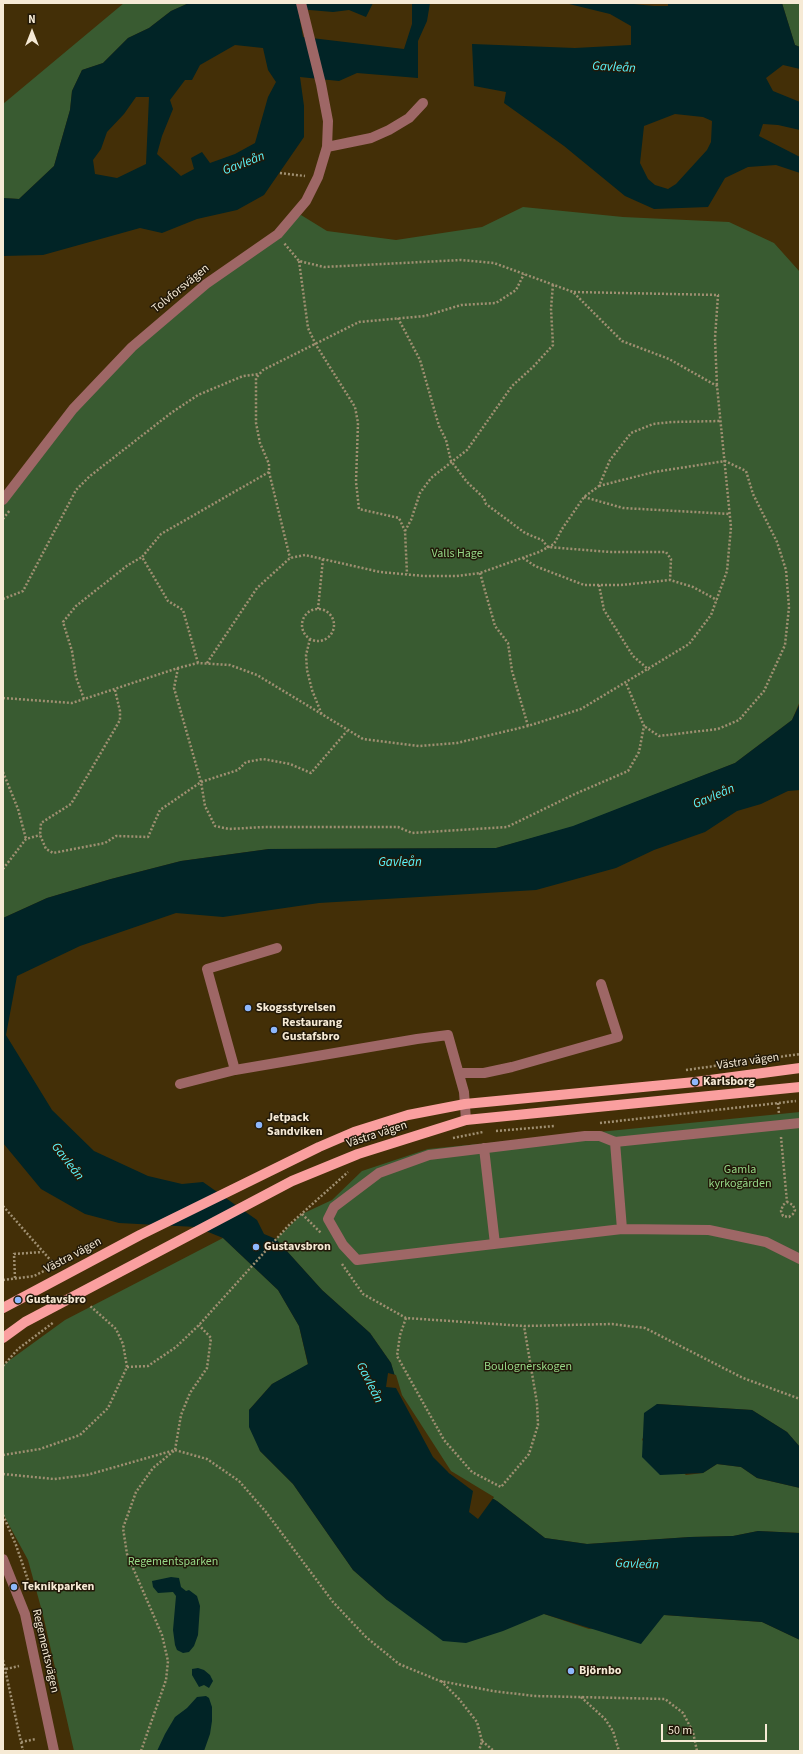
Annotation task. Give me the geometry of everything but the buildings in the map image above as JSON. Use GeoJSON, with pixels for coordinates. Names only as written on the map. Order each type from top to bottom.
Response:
{"type":"FeatureCollection","features":[{"type":"Feature","properties":{"kind":"main road","name":"Västra vägen"},"geometry":{"type":"LineString","coordinates":[[3,1308],[140,1235],[286,1165],[319,1147],[354,1132],[408,1115],[465,1104],[695,1082],[800,1068]]}},
{"type":"Feature","properties":{"kind":"main road","name":"Västra vägen"},"geometry":{"type":"LineString","coordinates":[[3,1338],[24,1322],[292,1181],[358,1154],[466,1120],[800,1087]]}},
{"type":"Feature","properties":{"kind":"street","name":"Tolvforsvägen"},"geometry":{"type":"LineString","coordinates":[[3,500],[73,409],[132,347],[206,284],[281,238],[306,201],[318,177],[327,147],[328,121],[321,84],[301,3]]}},
{"type":"Feature","properties":{"kind":"street"},"geometry":{"type":"LineString","coordinates":[[327,147],[371,138],[389,130],[409,118],[423,103]]}},
{"type":"Feature","properties":{"kind":"street"},"geometry":{"type":"LineString","coordinates":[[235,1070],[207,969],[277,948]]}},
{"type":"Feature","properties":{"kind":"street"},"geometry":{"type":"LineString","coordinates":[[459,1073],[484,1073],[512,1067],[618,1037],[601,984]]}},
{"type":"Feature","properties":{"kind":"street"},"geometry":{"type":"LineString","coordinates":[[180,1084],[235,1070],[417,1038],[448,1035],[464,1092],[466,1120]]}},
{"type":"Feature","properties":{"kind":"street"},"geometry":{"type":"LineString","coordinates":[[800,1123],[614,1142],[600,1136],[585,1136],[429,1155],[379,1173],[334,1207],[328,1219],[343,1245],[357,1260],[622,1229],[709,1230],[766,1242],[800,1259]]}},
{"type":"Feature","properties":{"kind":"street"},"geometry":{"type":"LineString","coordinates":[[614,1142],[622,1229]]}},
{"type":"Feature","properties":{"kind":"street"},"geometry":{"type":"LineString","coordinates":[[484,1148],[495,1244]]}},
{"type":"Feature","properties":{"kind":"street","name":"Regementsvägen"},"geometry":{"type":"LineString","coordinates":[[3,1559],[25,1614],[54,1751]]}},
{"type":"Feature","properties":{"kind":"path"},"geometry":{"type":"LineString","coordinates":[[280,173],[318,177]]}},
{"type":"Feature","properties":{"kind":"path"},"geometry":{"type":"LineString","coordinates":[[278,246],[281,238]]}},
{"type":"Feature","properties":{"kind":"path"},"geometry":{"type":"LineString","coordinates":[[281,238],[299,261],[308,328],[316,345],[355,407],[358,423],[356,482],[359,509],[399,518],[405,531],[408,574]]}},
{"type":"Feature","properties":{"kind":"path"},"geometry":{"type":"LineString","coordinates":[[3,698],[72,703],[178,668],[198,663],[230,665],[257,675],[322,716],[363,739],[419,746],[457,743],[528,726],[581,709],[689,644],[712,615],[727,571],[731,527],[717,386],[715,338],[718,295],[573,292],[494,263],[461,260],[324,267],[299,261]]}},
{"type":"Feature","properties":{"kind":"path"},"geometry":{"type":"LineString","coordinates":[[290,558],[268,472],[269,464],[260,443],[256,423],[256,378],[263,370],[316,345],[359,322],[425,316],[461,305],[496,303],[516,290],[524,274]]}},
{"type":"Feature","properties":{"kind":"path"},"geometry":{"type":"LineString","coordinates":[[405,531],[411,520],[420,493],[431,478],[467,450],[512,386],[533,367],[553,345],[551,310],[553,284]]}},
{"type":"Feature","properties":{"kind":"path"},"geometry":{"type":"LineString","coordinates":[[573,292],[622,341],[669,359],[717,386]]}},
{"type":"Feature","properties":{"kind":"path"},"geometry":{"type":"LineString","coordinates":[[398,318],[420,360],[439,426],[446,440],[451,461],[467,482],[484,498],[486,504],[525,533],[542,540],[548,547],[610,552],[666,552],[671,559],[670,580]]}},
{"type":"Feature","properties":{"kind":"path"},"geometry":{"type":"LineString","coordinates":[[3,599],[23,591],[76,490],[90,476],[171,413],[198,395],[243,376],[260,374]]}},
{"type":"Feature","properties":{"kind":"path"},"geometry":{"type":"LineString","coordinates":[[599,486],[610,460],[631,433],[653,424],[721,421]]}},
{"type":"Feature","properties":{"kind":"path"},"geometry":{"type":"LineString","coordinates":[[206,663],[257,588],[290,558],[305,555],[380,572],[456,576],[480,573],[522,558],[554,544],[562,529],[584,497],[599,486],[654,472],[725,461],[746,471],[753,494],[777,542],[786,570],[789,607],[785,645],[764,691],[739,720],[718,729],[659,736],[644,726],[626,683]]}},
{"type":"Feature","properties":{"kind":"path"},"geometry":{"type":"LineString","coordinates":[[84,699],[76,677],[72,651],[63,622],[76,606],[128,565],[142,557],[161,534],[268,472]]}},
{"type":"Feature","properties":{"kind":"path"},"geometry":{"type":"LineString","coordinates":[[584,497],[624,508],[730,514]]}},
{"type":"Feature","properties":{"kind":"path"},"geometry":{"type":"LineString","coordinates":[[3,519],[12,507]]}},
{"type":"Feature","properties":{"kind":"path"},"geometry":{"type":"LineString","coordinates":[[142,557],[168,601],[183,610],[198,663]]}},
{"type":"Feature","properties":{"kind":"path"},"geometry":{"type":"LineString","coordinates":[[522,558],[535,566],[584,585],[621,585],[670,580],[693,587],[717,600]]}},
{"type":"Feature","properties":{"kind":"path"},"geometry":{"type":"LineString","coordinates":[[318,609],[323,559]]}},
{"type":"Feature","properties":{"kind":"path"},"geometry":{"type":"LineString","coordinates":[[480,573],[495,626],[508,643],[512,671],[528,726]]}},
{"type":"Feature","properties":{"kind":"path"},"geometry":{"type":"LineString","coordinates":[[599,585],[604,610],[633,656],[648,670]]}},
{"type":"Feature","properties":{"kind":"path"},"geometry":{"type":"LineString","coordinates":[[318,609],[323,610],[331,616],[333,621],[332,632],[329,636],[320,641],[310,639],[303,631],[302,620],[308,612],[318,609]]}},
{"type":"Feature","properties":{"kind":"path"},"geometry":{"type":"LineString","coordinates":[[310,639],[306,655],[307,670],[312,690],[322,716]]}},
{"type":"Feature","properties":{"kind":"path"},"geometry":{"type":"LineString","coordinates":[[178,668],[174,688],[201,782],[206,806],[216,826],[229,829],[264,827],[398,826],[412,833],[507,827],[575,794],[628,771],[639,752],[644,726]]}},
{"type":"Feature","properties":{"kind":"path"},"geometry":{"type":"LineString","coordinates":[[115,690],[120,711],[120,720],[71,804],[41,823],[40,835],[46,850],[53,853],[105,843],[116,836],[148,837],[160,810],[201,782],[238,770],[246,762],[263,759],[290,764],[311,773],[347,731]]}},
{"type":"Feature","properties":{"kind":"path"},"geometry":{"type":"LineString","coordinates":[[3,772],[18,809],[26,839]]}},
{"type":"Feature","properties":{"kind":"path"},"geometry":{"type":"LineString","coordinates":[[3,869],[26,839],[40,835]]}},
{"type":"Feature","properties":{"kind":"path"},"geometry":{"type":"LineString","coordinates":[[688,1069],[800,1054]]}},
{"type":"Feature","properties":{"kind":"path"},"geometry":{"type":"LineString","coordinates":[[780,1125],[787,1202]]}},
{"type":"Feature","properties":{"kind":"path"},"geometry":{"type":"LineString","coordinates":[[787,1202],[793,1205],[795,1210],[793,1214],[788,1217],[783,1216],[781,1212],[783,1205],[787,1202]]}},
{"type":"Feature","properties":{"kind":"path"},"geometry":{"type":"LineString","coordinates":[[3,1206],[54,1264],[34,1276],[3,1280]]}},
{"type":"Feature","properties":{"kind":"path"},"geometry":{"type":"LineString","coordinates":[[127,1367],[148,1366],[176,1347],[199,1325],[288,1226],[302,1214],[323,1235]]}},
{"type":"Feature","properties":{"kind":"path"},"geometry":{"type":"LineString","coordinates":[[15,1278],[14,1254],[43,1252]]}},
{"type":"Feature","properties":{"kind":"path"},"geometry":{"type":"LineString","coordinates":[[341,1261],[364,1294],[406,1318],[524,1326],[612,1324],[645,1328],[744,1378],[800,1399]]}},
{"type":"Feature","properties":{"kind":"path"},"geometry":{"type":"LineString","coordinates":[[3,1455],[40,1449],[80,1435],[108,1408],[127,1367],[123,1344],[116,1329],[89,1305]]}},
{"type":"Feature","properties":{"kind":"path"},"geometry":{"type":"LineString","coordinates":[[406,1318],[400,1335],[396,1356],[444,1440],[472,1472],[501,1487],[529,1454],[538,1425],[537,1403],[524,1326]]}},
{"type":"Feature","properties":{"kind":"path"},"geometry":{"type":"LineString","coordinates":[[3,1366],[18,1349],[56,1320]]}},
{"type":"Feature","properties":{"kind":"path"},"geometry":{"type":"LineString","coordinates":[[141,1751],[166,1680],[168,1661],[162,1635],[127,1554],[123,1528],[136,1492],[153,1468],[175,1450],[181,1416],[190,1394],[206,1368],[211,1338],[199,1325]]}},
{"type":"Feature","properties":{"kind":"path"},"geometry":{"type":"LineString","coordinates":[[3,1474],[54,1479],[87,1475],[175,1450],[207,1459],[239,1480],[266,1512],[333,1602],[366,1637],[399,1664],[440,1681],[493,1691],[534,1696],[665,1699],[683,1713],[693,1732],[697,1751]]}},
{"type":"Feature","properties":{"kind":"path"},"geometry":{"type":"LineString","coordinates":[[3,1515],[16,1545],[28,1580]]}},
{"type":"Feature","properties":{"kind":"path"},"geometry":{"type":"LineString","coordinates":[[3,1660],[23,1751]]}},
{"type":"Feature","properties":{"kind":"path"},"geometry":{"type":"LineString","coordinates":[[6,1669],[19,1666]]}},
{"type":"Feature","properties":{"kind":"path"},"geometry":{"type":"LineString","coordinates":[[440,1681],[459,1699],[477,1722],[482,1741],[479,1751]]}},
{"type":"Feature","properties":{"kind":"path"},"geometry":{"type":"LineString","coordinates":[[581,1697],[605,1719],[613,1731],[619,1751]]}},
{"type":"Feature","properties":{"kind":"path"},"geometry":{"type":"LineString","coordinates":[[21,1742],[36,1739]]}},
{"type":"Feature","properties":{"kind":"path"},"geometry":{"type":"LineString","coordinates":[[482,1741],[494,1751]]}},
{"type":"Feature","properties":{"kind":"green space"},"geometry":{"type":"Polygon","coordinates":[[[124,3],[189,3],[171,11],[149,28],[128,38],[103,63],[82,70],[72,91],[70,110],[54,166],[19,199],[3,198],[3,104],[124,3]]]}},
{"type":"Feature","properties":{"kind":"green space"},"geometry":{"type":"Polygon","coordinates":[[[782,3],[800,3],[800,47],[795,45],[782,3]]]}},
{"type":"Feature","properties":{"kind":"green space","name":"Valls Hage"},"geometry":{"type":"Polygon","coordinates":[[[523,207],[623,217],[729,222],[774,243],[800,272],[800,701],[792,720],[735,763],[573,827],[496,848],[269,849],[181,861],[111,879],[47,898],[3,918],[3,500],[73,409],[132,347],[301,215],[327,231],[396,240],[482,227],[523,207]]]}},
{"type":"Feature","properties":{"kind":"green space","name":"Boulognerskogen"},"geometry":{"type":"Polygon","coordinates":[[[800,1112],[800,1447],[787,1432],[752,1410],[657,1404],[642,1440],[686,1475],[703,1473],[717,1464],[741,1467],[757,1478],[800,1488],[800,1533],[758,1531],[733,1536],[690,1537],[587,1544],[545,1538],[497,1501],[449,1473],[400,1396],[391,1363],[370,1333],[322,1290],[276,1239],[302,1214],[332,1200],[362,1171],[428,1149],[800,1112]]]}},
{"type":"Feature","properties":{"kind":"green space","name":"Regementsparken"},"geometry":{"type":"Polygon","coordinates":[[[223,1238],[278,1290],[299,1326],[308,1365],[272,1384],[249,1410],[260,1451],[293,1484],[353,1570],[387,1600],[544,1614],[589,1629],[664,1615],[762,1622],[800,1640],[800,1751],[74,1751],[43,1615],[28,1560],[3,1514],[3,1365],[65,1320],[223,1238]]]}},
{"type":"Feature","properties":{"kind":"water","name":"Gavleån"},"geometry":{"type":"Polygon","coordinates":[[[189,3],[373,3],[366,17],[349,10],[333,12],[298,9],[303,37],[404,49],[412,24],[412,3],[430,3],[427,21],[418,41],[418,78],[357,73],[339,81],[300,77],[304,106],[304,137],[264,195],[237,210],[197,219],[162,233],[140,228],[43,255],[3,256],[3,198],[19,199],[54,166],[70,110],[72,91],[82,70],[103,63],[128,38],[149,28],[171,11],[189,3]],[[235,45],[200,65],[192,80],[185,80],[170,100],[173,109],[162,136],[157,154],[181,176],[194,169],[191,158],[202,152],[210,163],[235,154],[255,143],[268,97],[276,82],[268,70],[263,48],[235,45]],[[136,97],[124,114],[107,132],[101,149],[93,160],[95,174],[117,178],[146,164],[149,97],[136,97]]]}},
{"type":"Feature","properties":{"kind":"water","name":"Gavleån"},"geometry":{"type":"Polygon","coordinates":[[[565,3],[623,3],[668,6],[668,3],[782,3],[795,45],[800,47],[800,69],[783,65],[766,78],[773,91],[800,102],[800,130],[778,125],[763,124],[759,136],[800,157],[800,173],[776,165],[748,167],[725,178],[708,207],[654,209],[625,196],[564,146],[504,103],[506,92],[474,86],[472,44],[575,48],[631,45],[631,26],[610,14],[565,3]],[[675,114],[644,126],[640,163],[648,179],[655,185],[668,189],[676,184],[707,150],[711,142],[712,121],[703,117],[675,114]]]}},
{"type":"Feature","properties":{"kind":"water","name":"Gavleån"},"geometry":{"type":"Polygon","coordinates":[[[800,703],[800,790],[788,791],[761,804],[737,811],[705,832],[654,850],[616,868],[536,890],[319,903],[223,917],[176,913],[80,946],[17,976],[6,1035],[52,1110],[94,1151],[148,1176],[182,1184],[203,1182],[257,1220],[264,1234],[276,1239],[322,1290],[370,1333],[391,1363],[401,1396],[449,1473],[497,1501],[545,1538],[587,1544],[690,1537],[733,1536],[758,1531],[800,1533],[800,1640],[762,1622],[664,1615],[641,1644],[544,1614],[503,1631],[466,1643],[443,1641],[387,1600],[353,1570],[293,1484],[260,1451],[249,1427],[249,1410],[272,1384],[308,1364],[299,1326],[278,1290],[223,1238],[196,1227],[119,1223],[85,1214],[41,1189],[3,1143],[3,918],[47,898],[111,879],[181,861],[269,849],[496,848],[573,826],[735,763],[792,720],[800,703]]]}},
{"type":"Feature","properties":{"kind":"water"},"geometry":{"type":"Polygon","coordinates":[[[657,1404],[752,1410],[787,1432],[800,1447],[800,1488],[757,1478],[741,1467],[717,1464],[703,1473],[660,1475],[642,1457],[644,1413],[657,1404]]]}},
{"type":"Feature","properties":{"kind":"water"},"geometry":{"type":"Polygon","coordinates":[[[171,1577],[179,1578],[181,1587],[186,1591],[189,1590],[197,1596],[200,1606],[198,1635],[194,1646],[189,1652],[183,1653],[177,1650],[175,1645],[173,1630],[176,1596],[173,1592],[158,1593],[153,1587],[152,1581],[171,1577]]]}},
{"type":"Feature","properties":{"kind":"water"},"geometry":{"type":"Polygon","coordinates":[[[198,1668],[204,1670],[210,1675],[213,1681],[209,1688],[204,1685],[199,1687],[192,1675],[192,1669],[198,1668]]]}},
{"type":"Feature","properties":{"kind":"water"},"geometry":{"type":"Polygon","coordinates":[[[206,1696],[209,1698],[212,1707],[212,1721],[210,1734],[204,1751],[157,1751],[175,1717],[187,1708],[197,1697],[206,1696]]]}},
{"type":"Feature","properties":{"kind":"pier"},"geometry":{"type":"Polygon","coordinates":[[[388,1373],[396,1375],[402,1395],[451,1471],[494,1497],[478,1519],[469,1512],[473,1491],[449,1473],[433,1457],[396,1388],[386,1387],[388,1373]]]}},
{"type":"Feature","properties":{"kind":"place","name":"Skogsstyrelsen"},"geometry":{"type":"Point","coordinates":[248,1008]}},
{"type":"Feature","properties":{"kind":"place","name":"Restaurang Gustafsbro"},"geometry":{"type":"Point","coordinates":[274,1030]}},
{"type":"Feature","properties":{"kind":"place","name":"Karlsborg"},"geometry":{"type":"Point","coordinates":[695,1082]}},
{"type":"Feature","properties":{"kind":"place","name":"Jetpack Sandviken"},"geometry":{"type":"Point","coordinates":[259,1125]}},
{"type":"Feature","properties":{"kind":"place","name":"Gustavsbron"},"geometry":{"type":"Point","coordinates":[256,1247]}},
{"type":"Feature","properties":{"kind":"place","name":"Gustavsbro"},"geometry":{"type":"Point","coordinates":[18,1300]}},
{"type":"Feature","properties":{"kind":"place","name":"Teknikparken"},"geometry":{"type":"Point","coordinates":[14,1587]}},
{"type":"Feature","properties":{"kind":"place","name":"Björnbo"},"geometry":{"type":"Point","coordinates":[571,1671]}},
{"type":"Feature","properties":{"kind":"park label","name":"Gamla kyrkogården"},"geometry":{"type":"Point","coordinates":[740,1177]}}]}
